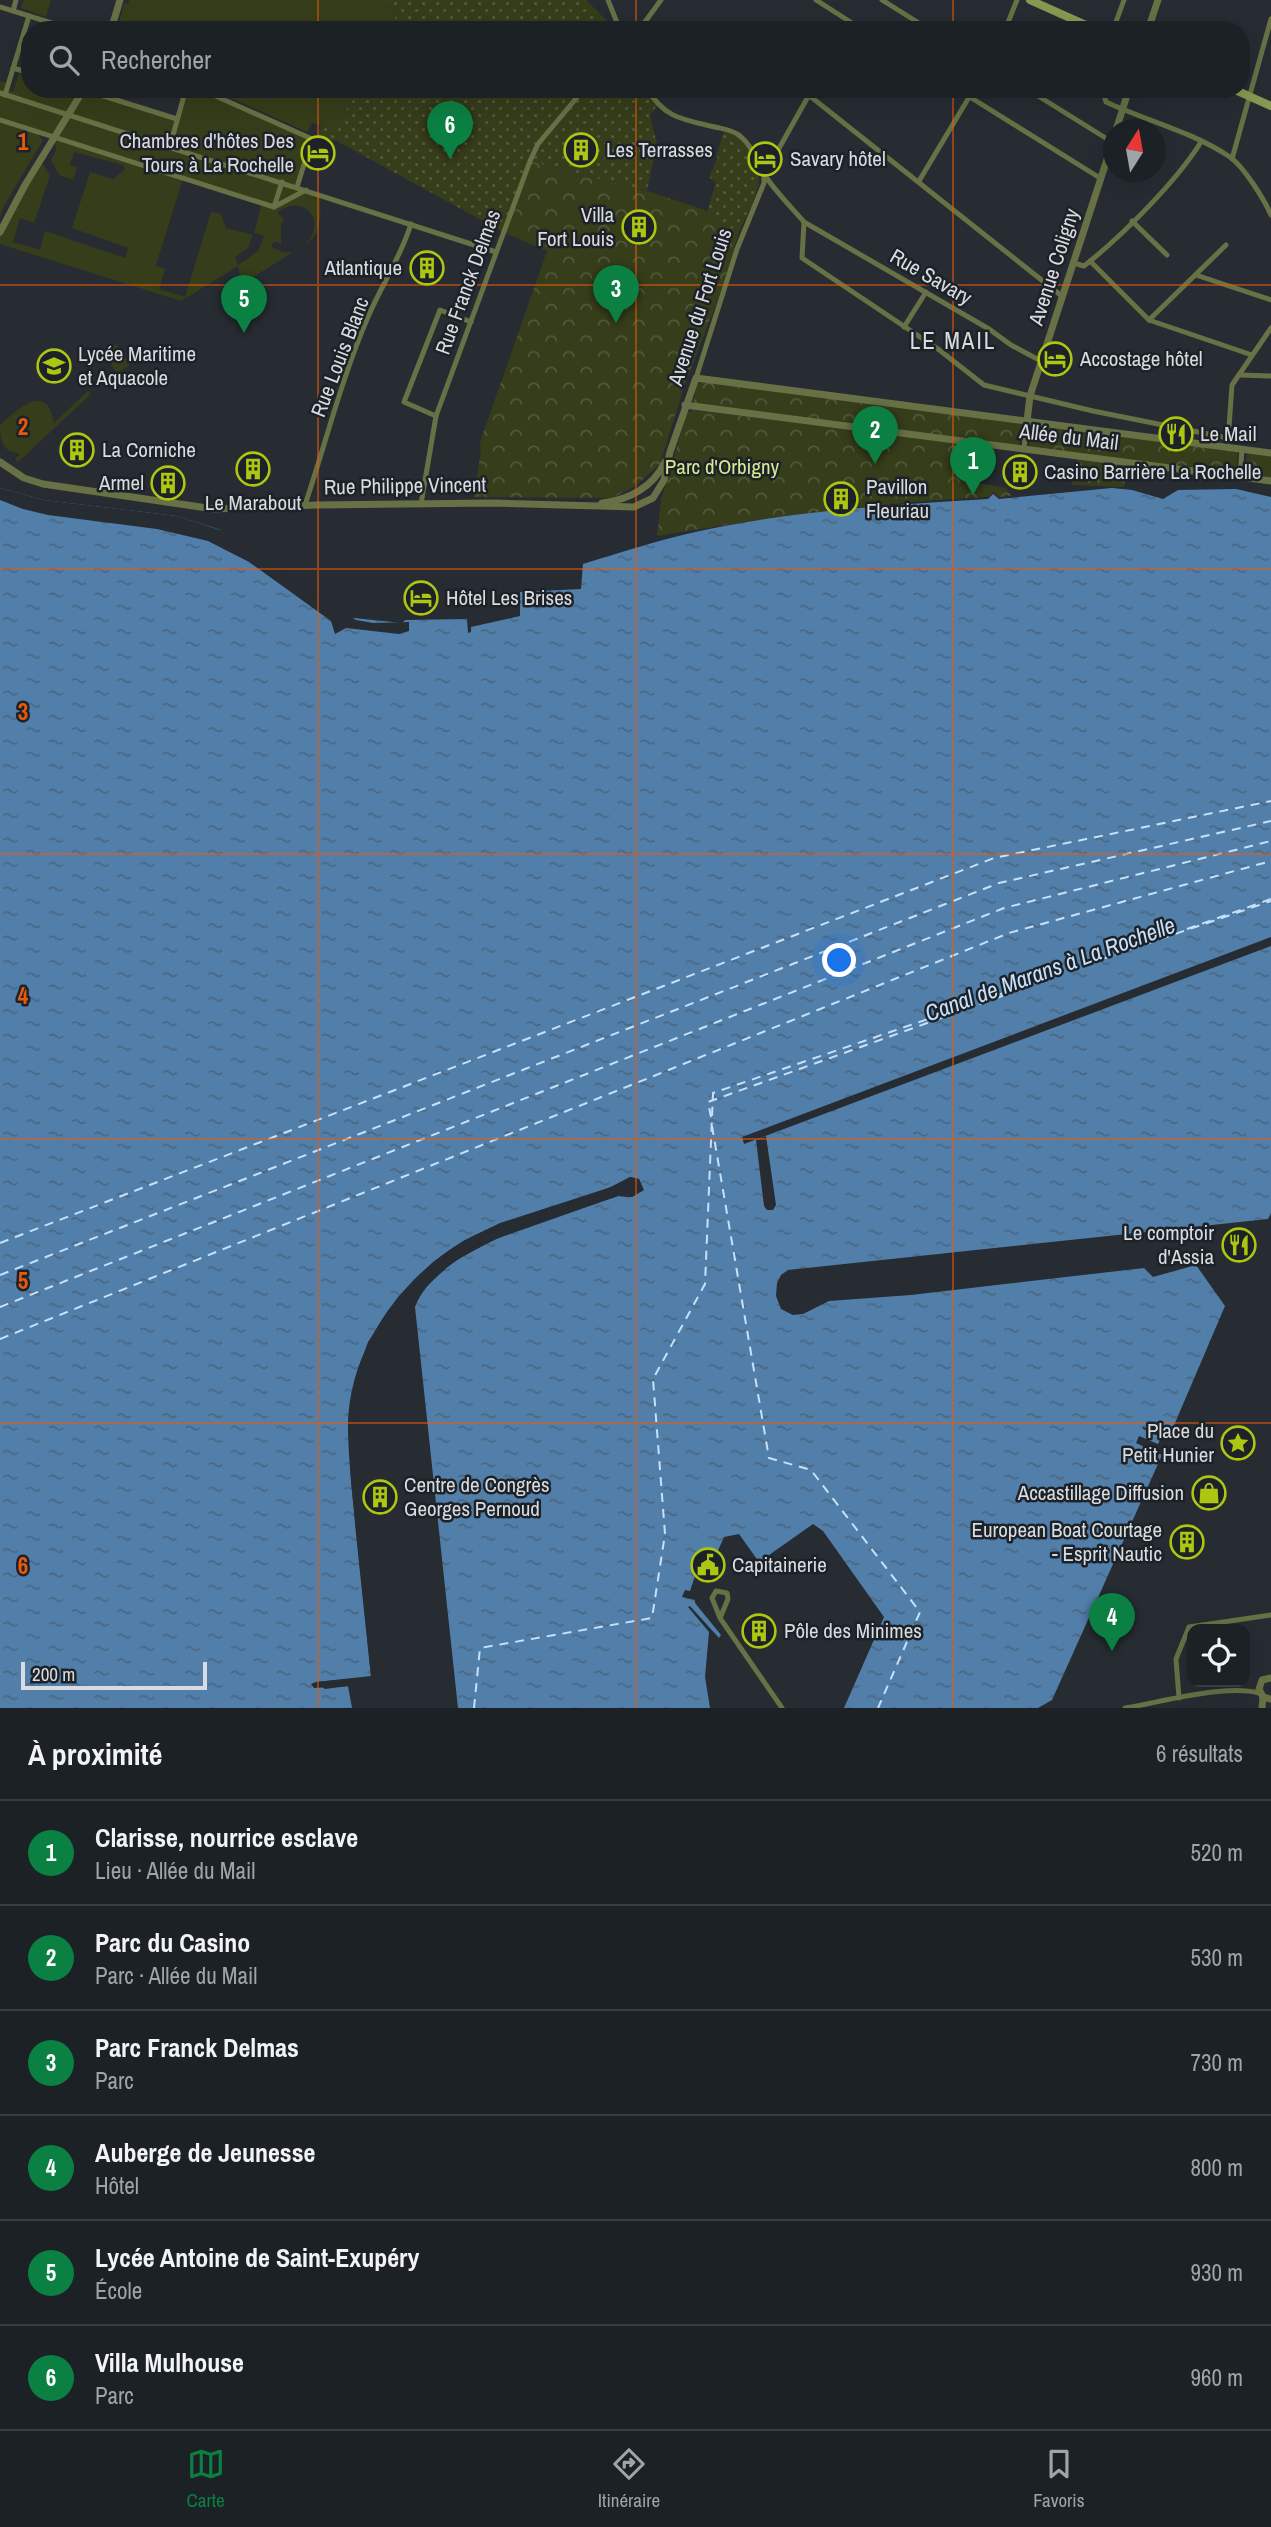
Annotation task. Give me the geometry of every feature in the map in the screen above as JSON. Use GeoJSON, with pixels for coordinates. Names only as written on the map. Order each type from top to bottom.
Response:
{"type":"FeatureCollection","features":[{"type":"Feature","properties":{"kind":"main road"},"geometry":{"type":"LineString","coordinates":[[1030,0],[1077,21]]}},
{"type":"Feature","properties":{"kind":"main road"},"geometry":{"type":"LineString","coordinates":[[1250,97],[1271,106]]}},
{"type":"Feature","properties":{"kind":"street"},"geometry":{"type":"LineString","coordinates":[[13,11],[16,0]]}},
{"type":"Feature","properties":{"kind":"street"},"geometry":{"type":"LineString","coordinates":[[114,21],[120,0]]}},
{"type":"Feature","properties":{"kind":"street"},"geometry":{"type":"LineString","coordinates":[[607,0],[616,21]]}},
{"type":"Feature","properties":{"kind":"street"},"geometry":{"type":"LineString","coordinates":[[646,21],[661,0]]}},
{"type":"Feature","properties":{"kind":"street"},"geometry":{"type":"LineString","coordinates":[[816,0],[849,21]]}},
{"type":"Feature","properties":{"kind":"street"},"geometry":{"type":"LineString","coordinates":[[882,0],[916,21]]}},
{"type":"Feature","properties":{"kind":"street"},"geometry":{"type":"LineString","coordinates":[[1009,21],[1017,0]]}},
{"type":"Feature","properties":{"kind":"street"},"geometry":{"type":"LineString","coordinates":[[1116,21],[1124,0]]}},
{"type":"Feature","properties":{"kind":"street"},"geometry":{"type":"LineString","coordinates":[[1151,21],[1158,0]]}},
{"type":"Feature","properties":{"kind":"street"},"geometry":{"type":"LineString","coordinates":[[0,6],[45,21]]}},
{"type":"Feature","properties":{"kind":"street"},"geometry":{"type":"LineString","coordinates":[[27,21],[29,16]]}},
{"type":"Feature","properties":{"kind":"street"},"geometry":{"type":"LineString","coordinates":[[1250,97],[1271,19]]}},
{"type":"Feature","properties":{"kind":"street"},"geometry":{"type":"LineString","coordinates":[[21,42],[2,94],[496,252]]}},
{"type":"Feature","properties":{"kind":"street"},"geometry":{"type":"LineString","coordinates":[[13,68],[21,71]]}},
{"type":"Feature","properties":{"kind":"street"},"geometry":{"type":"LineString","coordinates":[[0,232],[78,98]]}},
{"type":"Feature","properties":{"kind":"street"},"geometry":{"type":"LineString","coordinates":[[111,98],[177,119]]}},
{"type":"Feature","properties":{"kind":"street"},"geometry":{"type":"LineString","coordinates":[[170,146],[183,98]]}},
{"type":"Feature","properties":{"kind":"street"},"geometry":{"type":"LineString","coordinates":[[220,98],[312,139],[297,187]]}},
{"type":"Feature","properties":{"kind":"street","name":"Rue Franck Delmas"},"geometry":{"type":"LineString","coordinates":[[421,504],[436,416],[530,161],[538,144],[576,98]]}},
{"type":"Feature","properties":{"kind":"street","name":"Rue Savary"},"geometry":{"type":"LineString","coordinates":[[653,98],[657,106],[671,114],[739,135],[753,151],[764,175],[804,222],[1041,361]]}},
{"type":"Feature","properties":{"kind":"street","name":"Avenue du Fort Louis"},"geometry":{"type":"LineString","coordinates":[[670,452],[737,249],[764,183],[764,175],[807,98]]}},
{"type":"Feature","properties":{"kind":"street"},"geometry":{"type":"LineString","coordinates":[[813,98],[1063,297]]}},
{"type":"Feature","properties":{"kind":"street"},"geometry":{"type":"LineString","coordinates":[[919,181],[969,98]]}},
{"type":"Feature","properties":{"kind":"street"},"geometry":{"type":"LineString","coordinates":[[972,98],[1100,178]]}},
{"type":"Feature","properties":{"kind":"street"},"geometry":{"type":"LineString","coordinates":[[1042,98],[1103,134]]}},
{"type":"Feature","properties":{"kind":"street"},"geometry":{"type":"LineString","coordinates":[[1105,98],[1106,102],[1201,142],[1233,159],[1265,201],[1271,215]]}},
{"type":"Feature","properties":{"kind":"street"},"geometry":{"type":"LineString","coordinates":[[1120,119],[1126,98]]}},
{"type":"Feature","properties":{"kind":"street"},"geometry":{"type":"LineString","coordinates":[[1233,159],[1250,98]]}},
{"type":"Feature","properties":{"kind":"street"},"geometry":{"type":"LineString","coordinates":[[0,120],[274,207],[306,190]]}},
{"type":"Feature","properties":{"kind":"street"},"geometry":{"type":"LineString","coordinates":[[1074,263],[1084,266],[1132,221],[1190,160],[1201,142]]}},
{"type":"Feature","properties":{"kind":"street","name":"Avenue Coligny"},"geometry":{"type":"LineString","coordinates":[[1024,449],[1030,396],[1103,169]]}},
{"type":"Feature","properties":{"kind":"street"},"geometry":{"type":"LineString","coordinates":[[274,207],[282,182]]}},
{"type":"Feature","properties":{"kind":"street"},"geometry":{"type":"LineString","coordinates":[[1132,221],[1167,255]]}},
{"type":"Feature","properties":{"kind":"street"},"geometry":{"type":"LineString","coordinates":[[804,222],[802,258],[938,349],[984,385],[1228,438]]}},
{"type":"Feature","properties":{"kind":"street","name":"Rue Louis Blanc"},"geometry":{"type":"LineString","coordinates":[[306,505],[348,370],[369,316],[403,250],[411,224]]}},
{"type":"Feature","properties":{"kind":"street"},"geometry":{"type":"LineString","coordinates":[[1149,320],[1226,245]]}},
{"type":"Feature","properties":{"kind":"street"},"geometry":{"type":"LineString","coordinates":[[1090,261],[1149,320],[1252,355]]}},
{"type":"Feature","properties":{"kind":"street"},"geometry":{"type":"LineString","coordinates":[[1196,275],[1271,300]]}},
{"type":"Feature","properties":{"kind":"street"},"geometry":{"type":"LineString","coordinates":[[904,327],[926,292]]}},
{"type":"Feature","properties":{"kind":"street"},"geometry":{"type":"LineString","coordinates":[[436,416],[404,402],[440,310],[471,322]]}},
{"type":"Feature","properties":{"kind":"street"},"geometry":{"type":"LineString","coordinates":[[1229,448],[1232,385],[1271,328]]}},
{"type":"Feature","properties":{"kind":"street"},"geometry":{"type":"LineString","coordinates":[[1239,375],[1271,376]]}},
{"type":"Feature","properties":{"kind":"street","name":"Allée du Mail"},"geometry":{"type":"LineString","coordinates":[[696,378],[1271,453]]}},
{"type":"Feature","properties":{"kind":"street","name":"Allée du Mail"},"geometry":{"type":"LineString","coordinates":[[685,405],[1271,481]]}},
{"type":"Feature","properties":{"kind":"street"},"geometry":{"type":"LineString","coordinates":[[1240,476],[1242,449]]}},
{"type":"Feature","properties":{"kind":"street","name":"Rue Philippe Vincent"},"geometry":{"type":"LineString","coordinates":[[0,460],[24,478],[57,486],[225,509],[421,504],[634,507],[653,498],[664,480],[670,452]]}},
{"type":"Feature","properties":{"kind":"street","name":"Rue Philippe Vincent"},"geometry":{"type":"LineString","coordinates":[[585,505],[620,500],[644,488],[658,476],[670,452]]}},
{"type":"Feature","properties":{"kind":"street"},"geometry":{"type":"LineString","coordinates":[[720,1618],[728,1599],[727,1593],[721,1590],[716,1591],[712,1598],[720,1618],[782,1708]]}},
{"type":"Feature","properties":{"kind":"street"},"geometry":{"type":"LineString","coordinates":[[1179,1698],[1176,1659],[1189,1627],[1271,1615]]}},
{"type":"Feature","properties":{"kind":"street"},"geometry":{"type":"LineString","coordinates":[[1125,1708],[1246,1689],[1267,1678]]}},
{"type":"Feature","properties":{"kind":"street"},"geometry":{"type":"LineString","coordinates":[[1267,1678],[1268,1708]]}},
{"type":"Feature","properties":{"kind":"street"},"geometry":{"type":"LineString","coordinates":[[1246,1689],[1266,1698]]}},
{"type":"Feature","properties":{"kind":"street"},"geometry":{"type":"LineString","coordinates":[[1262,1708],[1266,1698]]}},
{"type":"Feature","properties":{"kind":"green space"},"geometry":{"type":"Polygon","coordinates":[[[24,0],[51,0],[46,17],[21,8],[24,0]]]}},
{"type":"Feature","properties":{"kind":"green space"},"geometry":{"type":"Polygon","coordinates":[[[130,0],[379,0],[399,11],[394,21],[119,21],[124,3],[128,4],[130,0]]]}},
{"type":"Feature","properties":{"kind":"green space"},"geometry":{"type":"Polygon","coordinates":[[[379,0],[586,0],[607,21],[394,21],[399,11],[379,0]]]}},
{"type":"Feature","properties":{"kind":"green space"},"geometry":{"type":"Polygon","coordinates":[[[19,74],[21,98],[109,98],[177,119],[185,98],[220,98],[312,139],[297,187],[320,194],[318,229],[304,245],[311,236],[314,219],[304,207],[287,207],[277,213],[284,218],[281,225],[281,244],[274,241],[271,247],[283,252],[293,252],[249,280],[240,276],[238,266],[181,301],[0,244],[0,232],[40,159],[50,176],[34,223],[20,218],[13,242],[40,250],[45,231],[125,258],[128,248],[72,228],[90,172],[113,179],[125,169],[123,165],[74,152],[70,165],[77,167],[73,180],[59,175],[51,160],[56,150],[54,138],[36,133],[43,140],[0,217],[0,81],[8,83],[6,90],[13,92],[19,74]],[[183,179],[156,265],[165,269],[159,289],[185,297],[211,212],[221,214],[226,228],[253,235],[248,248],[235,257],[238,265],[258,251],[264,236],[254,233],[262,203],[183,179]]]}},
{"type":"Feature","properties":{"kind":"green space"},"geometry":{"type":"Polygon","coordinates":[[[231,98],[352,98],[337,127],[312,123],[307,132],[231,98]]]}},
{"type":"Feature","properties":{"kind":"green space"},"geometry":{"type":"Polygon","coordinates":[[[352,98],[653,98],[657,106],[650,115],[657,144],[647,191],[530,161],[503,232],[337,141],[317,138],[321,125],[337,127],[352,98]]]}},
{"type":"Feature","properties":{"kind":"green space"},"geometry":{"type":"Polygon","coordinates":[[[724,131],[744,144],[758,169],[759,179],[754,200],[739,232],[706,215],[716,182],[709,177],[718,157],[716,156],[724,131]]]}},
{"type":"Feature","properties":{"kind":"green space"},"geometry":{"type":"Polygon","coordinates":[[[530,161],[647,191],[705,210],[706,215],[739,232],[721,291],[685,384],[660,464],[634,487],[612,498],[474,497],[480,442],[547,251],[503,232],[530,161]]]}},
{"type":"Feature","properties":{"kind":"green space"},"geometry":{"type":"Polygon","coordinates":[[[116,344],[130,365],[117,373],[103,353],[116,344]]]}},
{"type":"Feature","properties":{"kind":"green space"},"geometry":{"type":"Polygon","coordinates":[[[702,381],[1022,423],[1019,446],[693,403],[697,385],[702,381]]]}},
{"type":"Feature","properties":{"kind":"green space"},"geometry":{"type":"Polygon","coordinates":[[[88,391],[91,394],[18,462],[15,459],[20,454],[9,450],[3,444],[0,425],[23,406],[38,401],[45,403],[54,423],[88,391]]]}},
{"type":"Feature","properties":{"kind":"green space","name":"Parc d'Orbigny"},"geometry":{"type":"Polygon","coordinates":[[[693,410],[979,445],[973,482],[1006,488],[1011,496],[999,497],[994,492],[987,497],[821,512],[657,536],[661,500],[687,413],[693,410]]]}},
{"type":"Feature","properties":{"kind":"green space"},"geometry":{"type":"Polygon","coordinates":[[[1031,424],[1238,452],[1236,474],[1029,447],[1031,424]]]}},
{"type":"Feature","properties":{"kind":"green space"},"geometry":{"type":"Polygon","coordinates":[[[1078,455],[1129,462],[1124,487],[1072,485],[1078,455]]]}},
{"type":"Feature","properties":{"kind":"green space"},"geometry":{"type":"Polygon","coordinates":[[[1247,455],[1271,455],[1271,478],[1245,475],[1247,455]]]}},
{"type":"Feature","properties":{"kind":"water","name":"Canal de Marans à La Rochelle"},"geometry":{"type":"Polygon","coordinates":[[[0,488],[44,500],[177,516],[221,530],[336,619],[402,623],[405,620],[467,619],[468,633],[471,632],[471,627],[520,616],[520,592],[581,589],[583,564],[664,540],[728,525],[839,510],[988,499],[993,494],[999,499],[1112,488],[1132,490],[1163,499],[1178,490],[1236,489],[1271,497],[1271,1213],[1268,1219],[788,1270],[781,1275],[777,1283],[776,1296],[781,1309],[793,1315],[803,1314],[829,1301],[911,1295],[1144,1268],[1153,1277],[1196,1265],[1225,1306],[1172,1430],[1153,1424],[1164,1430],[1162,1434],[1143,1427],[1161,1437],[1158,1444],[1139,1436],[1136,1443],[1162,1455],[1052,1700],[1038,1708],[844,1708],[884,1617],[823,1531],[813,1524],[759,1562],[739,1534],[724,1537],[716,1555],[711,1553],[708,1559],[703,1558],[699,1564],[690,1591],[685,1590],[682,1597],[695,1600],[721,1635],[719,1638],[690,1606],[688,1607],[709,1632],[705,1677],[710,1708],[458,1708],[415,1307],[428,1285],[449,1266],[474,1250],[534,1224],[618,1196],[632,1197],[643,1190],[639,1179],[630,1177],[590,1195],[503,1223],[462,1242],[418,1275],[382,1319],[369,1343],[351,1395],[348,1423],[371,1677],[316,1682],[325,1689],[348,1686],[352,1708],[0,1708],[0,488]],[[766,1136],[756,1140],[764,1206],[767,1210],[773,1210],[776,1205],[766,1136]]]}},
{"type":"Feature","properties":{"kind":"pier"},"geometry":{"type":"Polygon","coordinates":[[[0,488],[44,500],[177,516],[220,530],[223,527],[337,609],[340,617],[348,615],[356,620],[373,623],[409,622],[409,631],[399,634],[346,628],[335,634],[331,621],[249,562],[208,541],[157,529],[48,515],[23,509],[0,500],[0,488]]]}},
{"type":"Feature","properties":{"kind":"pier"},"geometry":{"type":"Polygon","coordinates":[[[1271,937],[1271,946],[744,1144],[742,1137],[1271,937]]]}},
{"type":"Feature","properties":{"kind":"pier"},"geometry":{"type":"Polygon","coordinates":[[[630,1177],[639,1179],[644,1190],[632,1197],[618,1196],[496,1239],[454,1261],[416,1296],[451,1258],[495,1236],[616,1193],[631,1194],[639,1189],[636,1182],[631,1181],[612,1190],[501,1227],[465,1244],[435,1264],[401,1299],[371,1343],[360,1374],[352,1421],[354,1480],[375,1677],[372,1680],[321,1685],[348,1683],[352,1686],[314,1688],[311,1684],[316,1682],[371,1676],[351,1481],[348,1421],[357,1373],[368,1342],[398,1297],[433,1262],[463,1241],[500,1223],[611,1187],[630,1177]]]}},
{"type":"Feature","properties":{"kind":"ferry route"},"geometry":{"type":"LineString","coordinates":[[0,1243],[994,858],[1271,801]]}},
{"type":"Feature","properties":{"kind":"ferry route"},"geometry":{"type":"LineString","coordinates":[[0,1275],[999,883],[1271,821]]}},
{"type":"Feature","properties":{"kind":"ferry route"},"geometry":{"type":"LineString","coordinates":[[0,1307],[1004,908],[1271,841]]}},
{"type":"Feature","properties":{"kind":"ferry route"},"geometry":{"type":"LineString","coordinates":[[0,1339],[1009,933],[1271,861]]}},
{"type":"Feature","properties":{"kind":"ferry route"},"geometry":{"type":"LineString","coordinates":[[1187,929],[1271,899]]}},
{"type":"Feature","properties":{"kind":"ferry route"},"geometry":{"type":"LineString","coordinates":[[474,1708],[480,1648],[652,1618],[665,1534],[653,1379],[705,1284],[713,1093],[1271,901]]}},
{"type":"Feature","properties":{"kind":"ferry route"},"geometry":{"type":"LineString","coordinates":[[711,1117],[708,1102],[1030,986]]}},
{"type":"Feature","properties":{"kind":"ferry route"},"geometry":{"type":"LineString","coordinates":[[712,1126],[769,1458],[811,1470],[920,1612],[878,1708]]}},
{"type":"Feature","properties":{"kind":"place","name":"Les Terrasses"},"geometry":{"type":"Point","coordinates":[581,150]}},
{"type":"Feature","properties":{"kind":"place","name":"Chambres d'hôtes Des Tours à La Rochelle"},"geometry":{"type":"Point","coordinates":[318,153]}},
{"type":"Feature","properties":{"kind":"place","name":"Villa Mulhouse"},"geometry":{"type":"Point","coordinates":[450,159]}},
{"type":"Feature","properties":{"kind":"place","name":"Savary hôtel"},"geometry":{"type":"Point","coordinates":[765,159]}},
{"type":"Feature","properties":{"kind":"place","name":"Villa Fort Louis"},"geometry":{"type":"Point","coordinates":[639,227]}},
{"type":"Feature","properties":{"kind":"place","name":"Atlantique"},"geometry":{"type":"Point","coordinates":[427,268]}},
{"type":"Feature","properties":{"kind":"place","name":"Parc Franck Delmas"},"geometry":{"type":"Point","coordinates":[616,323]}},
{"type":"Feature","properties":{"kind":"place","name":"Lycée Antoine de Saint-Exupéry"},"geometry":{"type":"Point","coordinates":[244,333]}},
{"type":"Feature","properties":{"kind":"place","name":"Accostage hôtel"},"geometry":{"type":"Point","coordinates":[1055,359]}},
{"type":"Feature","properties":{"kind":"place","name":"Lycée Maritime et Aquacole"},"geometry":{"type":"Point","coordinates":[54,366]}},
{"type":"Feature","properties":{"kind":"place","name":"Le Mail"},"geometry":{"type":"Point","coordinates":[1176,434]}},
{"type":"Feature","properties":{"kind":"place","name":"La Corniche"},"geometry":{"type":"Point","coordinates":[77,450]}},
{"type":"Feature","properties":{"kind":"place","name":"Parc du Casino"},"geometry":{"type":"Point","coordinates":[875,464]}},
{"type":"Feature","properties":{"kind":"place","name":"Le Marabout"},"geometry":{"type":"Point","coordinates":[253,469]}},
{"type":"Feature","properties":{"kind":"place","name":"Casino Barrière La Rochelle"},"geometry":{"type":"Point","coordinates":[1020,472]}},
{"type":"Feature","properties":{"kind":"place","name":"Armel"},"geometry":{"type":"Point","coordinates":[168,483]}},
{"type":"Feature","properties":{"kind":"place","name":"Clarisse, nourrice esclave"},"geometry":{"type":"Point","coordinates":[973,495]}},
{"type":"Feature","properties":{"kind":"place","name":"Pavillon Fleuriau"},"geometry":{"type":"Point","coordinates":[841,499]}},
{"type":"Feature","properties":{"kind":"place","name":"Hôtel Les Brises"},"geometry":{"type":"Point","coordinates":[421,598]}},
{"type":"Feature","properties":{"kind":"place","name":"Le comptoir d'Assia"},"geometry":{"type":"Point","coordinates":[1239,1245]}},
{"type":"Feature","properties":{"kind":"place","name":"Place du Petit Hunier"},"geometry":{"type":"Point","coordinates":[1238,1443]}},
{"type":"Feature","properties":{"kind":"place","name":"Accastillage Diffusion"},"geometry":{"type":"Point","coordinates":[1209,1493]}},
{"type":"Feature","properties":{"kind":"place","name":"Centre de Congrès Georges Pernoud"},"geometry":{"type":"Point","coordinates":[380,1497]}},
{"type":"Feature","properties":{"kind":"place","name":"European Boat Courtage - Esprit Nautic"},"geometry":{"type":"Point","coordinates":[1187,1542]}},
{"type":"Feature","properties":{"kind":"place","name":"Capitainerie"},"geometry":{"type":"Point","coordinates":[708,1565]}},
{"type":"Feature","properties":{"kind":"place","name":"Pôle des Minimes"},"geometry":{"type":"Point","coordinates":[759,1631]}},
{"type":"Feature","properties":{"kind":"place","name":"Auberge de Jeunesse"},"geometry":{"type":"Point","coordinates":[1112,1651]}},
{"type":"Feature","properties":{"kind":"district","name":"LE MAIL"},"geometry":{"type":"Point","coordinates":[953,341]}}]}
